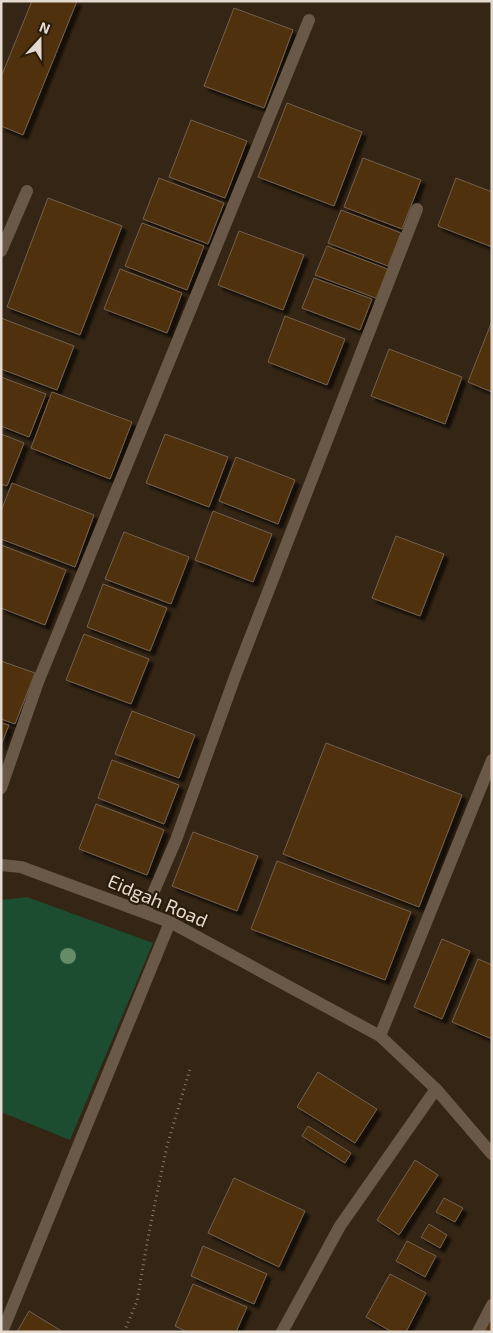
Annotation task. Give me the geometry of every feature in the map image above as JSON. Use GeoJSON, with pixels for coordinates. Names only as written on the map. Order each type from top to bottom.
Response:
{"type":"FeatureCollection","features":[{"type":"Feature","properties":{"kind":"street"},"geometry":{"type":"LineString","coordinates":[[1,788],[38,682],[309,20]]}},
{"type":"Feature","properties":{"kind":"street"},"geometry":{"type":"LineString","coordinates":[[1,251],[27,191]]}},
{"type":"Feature","properties":{"kind":"street"},"geometry":{"type":"LineString","coordinates":[[145,912],[176,840],[236,674],[417,209]]}},
{"type":"Feature","properties":{"kind":"street"},"geometry":{"type":"LineString","coordinates":[[380,1036],[492,760]]}},
{"type":"Feature","properties":{"kind":"street","name":"Eidgah Road"},"geometry":{"type":"LineString","coordinates":[[1,865],[21,867],[170,922],[380,1036],[436,1089],[492,1154]]}},
{"type":"Feature","properties":{"kind":"street"},"geometry":{"type":"LineString","coordinates":[[2,1332],[170,922]]}},
{"type":"Feature","properties":{"kind":"street"},"geometry":{"type":"LineString","coordinates":[[282,1332],[340,1226],[436,1089]]}},
{"type":"Feature","properties":{"kind":"street"},"geometry":{"type":"LineString","coordinates":[[478,1332],[492,1305]]}},
{"type":"Feature","properties":{"kind":"path"},"geometry":{"type":"LineString","coordinates":[[124,1332],[137,1302],[149,1232],[168,1146],[190,1069]]}},
{"type":"Feature","properties":{"kind":"green space"},"geometry":{"type":"Polygon","coordinates":[[[27,897],[153,943],[70,1140],[1,1112],[1,900],[27,897]]]}},
{"type":"Feature","properties":{"kind":"building"},"geometry":{"type":"Polygon","coordinates":[[[32,1],[77,1],[23,135],[1,126],[1,77],[32,1]]]}},
{"type":"Feature","properties":{"kind":"building"},"geometry":{"type":"Polygon","coordinates":[[[234,8],[293,30],[264,108],[204,86],[234,8]]]}},
{"type":"Feature","properties":{"kind":"building"},"geometry":{"type":"Polygon","coordinates":[[[287,103],[362,132],[334,206],[258,177],[287,103]]]}},
{"type":"Feature","properties":{"kind":"building"},"geometry":{"type":"Polygon","coordinates":[[[191,120],[247,141],[225,198],[169,177],[191,120]]]}},
{"type":"Feature","properties":{"kind":"building"},"geometry":{"type":"Polygon","coordinates":[[[363,158],[421,180],[402,229],[344,207],[363,158]]]}},
{"type":"Feature","properties":{"kind":"building"},"geometry":{"type":"Polygon","coordinates":[[[159,178],[224,203],[208,244],[143,219],[159,178]]]}},
{"type":"Feature","properties":{"kind":"building"},"geometry":{"type":"Polygon","coordinates":[[[456,178],[492,192],[492,247],[438,226],[456,178]]]}},
{"type":"Feature","properties":{"kind":"building"},"geometry":{"type":"Polygon","coordinates":[[[48,198],[122,226],[80,335],[7,307],[48,198]]]}},
{"type":"Feature","properties":{"kind":"building"},"geometry":{"type":"Polygon","coordinates":[[[341,210],[401,233],[388,266],[328,243],[341,210]]]}},
{"type":"Feature","properties":{"kind":"building"},"geometry":{"type":"Polygon","coordinates":[[[142,223],[204,246],[187,290],[125,266],[142,223]]]}},
{"type":"Feature","properties":{"kind":"building"},"geometry":{"type":"Polygon","coordinates":[[[239,231],[304,255],[283,310],[218,285],[239,231]]]}},
{"type":"Feature","properties":{"kind":"building"},"geometry":{"type":"Polygon","coordinates":[[[327,246],[390,270],[378,299],[315,275],[327,246]]]}},
{"type":"Feature","properties":{"kind":"building"},"geometry":{"type":"Polygon","coordinates":[[[120,269],[182,293],[167,333],[104,309],[120,269]]]}},
{"type":"Feature","properties":{"kind":"building"},"geometry":{"type":"Polygon","coordinates":[[[314,278],[372,299],[360,330],[302,308],[314,278]]]}},
{"type":"Feature","properties":{"kind":"building"},"geometry":{"type":"Polygon","coordinates":[[[285,316],[345,339],[327,385],[268,362],[285,316]]]}},
{"type":"Feature","properties":{"kind":"building"},"geometry":{"type":"Polygon","coordinates":[[[1,318],[74,346],[57,390],[1,369],[1,318]]]}},
{"type":"Feature","properties":{"kind":"building"},"geometry":{"type":"Polygon","coordinates":[[[492,321],[492,392],[468,382],[492,321]]]}},
{"type":"Feature","properties":{"kind":"building"},"geometry":{"type":"Polygon","coordinates":[[[389,349],[462,377],[445,424],[371,396],[389,349]]]}},
{"type":"Feature","properties":{"kind":"building"},"geometry":{"type":"Polygon","coordinates":[[[1,377],[46,394],[29,437],[1,426],[1,377]]]}},
{"type":"Feature","properties":{"kind":"building"},"geometry":{"type":"Polygon","coordinates":[[[52,392],[132,422],[110,479],[31,448],[52,392]]]}},
{"type":"Feature","properties":{"kind":"building"},"geometry":{"type":"Polygon","coordinates":[[[1,434],[24,443],[7,486],[1,484],[1,434]]]}},
{"type":"Feature","properties":{"kind":"building"},"geometry":{"type":"Polygon","coordinates":[[[165,434],[228,457],[209,507],[146,483],[165,434]]]}},
{"type":"Feature","properties":{"kind":"building"},"geometry":{"type":"Polygon","coordinates":[[[236,457],[295,480],[278,524],[219,501],[236,457]]]}},
{"type":"Feature","properties":{"kind":"building"},"geometry":{"type":"Polygon","coordinates":[[[12,483],[94,515],[75,567],[1,539],[1,511],[12,483]]]}},
{"type":"Feature","properties":{"kind":"building"},"geometry":{"type":"Polygon","coordinates":[[[213,511],[272,534],[253,582],[195,560],[213,511]]]}},
{"type":"Feature","properties":{"kind":"building"},"geometry":{"type":"Polygon","coordinates":[[[124,532],[189,557],[171,604],[105,579],[124,532]]]}},
{"type":"Feature","properties":{"kind":"building"},"geometry":{"type":"Polygon","coordinates":[[[396,536],[444,554],[420,616],[372,598],[396,536]]]}},
{"type":"Feature","properties":{"kind":"building"},"geometry":{"type":"Polygon","coordinates":[[[1,545],[66,570],[45,625],[1,608],[1,545]]]}},
{"type":"Feature","properties":{"kind":"building"},"geometry":{"type":"Polygon","coordinates":[[[103,584],[167,608],[150,651],[87,627],[103,584]]]}},
{"type":"Feature","properties":{"kind":"building"},"geometry":{"type":"Polygon","coordinates":[[[84,634],[149,659],[131,704],[66,680],[84,634]]]}},
{"type":"Feature","properties":{"kind":"building"},"geometry":{"type":"Polygon","coordinates":[[[1,661],[35,673],[15,724],[1,719],[1,661]]]}},
{"type":"Feature","properties":{"kind":"building"},"geometry":{"type":"Polygon","coordinates":[[[132,711],[195,735],[179,778],[115,754],[132,711]]]}},
{"type":"Feature","properties":{"kind":"building"},"geometry":{"type":"Polygon","coordinates":[[[1,723],[9,725],[1,745],[1,723]]]}},
{"type":"Feature","properties":{"kind":"building"},"geometry":{"type":"Polygon","coordinates":[[[326,743],[462,795],[419,907],[283,854],[326,743]]]}},
{"type":"Feature","properties":{"kind":"building"},"geometry":{"type":"Polygon","coordinates":[[[112,760],[179,785],[164,824],[98,798],[112,760]]]}},
{"type":"Feature","properties":{"kind":"building"},"geometry":{"type":"Polygon","coordinates":[[[96,804],[164,830],[147,875],[79,849],[96,804]]]}},
{"type":"Feature","properties":{"kind":"building"},"geometry":{"type":"Polygon","coordinates":[[[193,832],[258,856],[237,911],[172,886],[193,832]]]}},
{"type":"Feature","properties":{"kind":"building"},"geometry":{"type":"Polygon","coordinates":[[[277,861],[411,912],[385,980],[251,929],[277,861]]]}},
{"type":"Feature","properties":{"kind":"building"},"geometry":{"type":"Polygon","coordinates":[[[442,939],[470,951],[442,1019],[414,1007],[442,939]]]}},
{"type":"Feature","properties":{"kind":"building"},"geometry":{"type":"Polygon","coordinates":[[[478,959],[492,965],[492,1039],[452,1022],[478,959]]]}},
{"type":"Feature","properties":{"kind":"building"},"geometry":{"type":"Polygon","coordinates":[[[318,1072],[377,1109],[355,1143],[297,1107],[318,1072]]]}},
{"type":"Feature","properties":{"kind":"building"},"geometry":{"type":"Polygon","coordinates":[[[308,1126],[351,1153],[345,1163],[302,1136],[308,1126]]]}},
{"type":"Feature","properties":{"kind":"building"},"geometry":{"type":"Polygon","coordinates":[[[415,1160],[438,1175],[399,1235],[377,1220],[415,1160]]]}},
{"type":"Feature","properties":{"kind":"building"},"geometry":{"type":"Polygon","coordinates":[[[234,1178],[305,1211],[279,1267],[208,1233],[234,1178]]]}},
{"type":"Feature","properties":{"kind":"building"},"geometry":{"type":"Polygon","coordinates":[[[444,1198],[463,1208],[455,1222],[436,1212],[444,1198]]]}},
{"type":"Feature","properties":{"kind":"building"},"geometry":{"type":"Polygon","coordinates":[[[429,1224],[447,1235],[440,1248],[421,1237],[429,1224]]]}},
{"type":"Feature","properties":{"kind":"building"},"geometry":{"type":"Polygon","coordinates":[[[407,1241],[436,1256],[425,1277],[396,1261],[407,1241]]]}},
{"type":"Feature","properties":{"kind":"building"},"geometry":{"type":"Polygon","coordinates":[[[203,1246],[267,1274],[254,1304],[191,1276],[203,1246]]]}},
{"type":"Feature","properties":{"kind":"building"},"geometry":{"type":"Polygon","coordinates":[[[390,1274],[426,1293],[406,1332],[392,1332],[366,1317],[390,1274]]]}},
{"type":"Feature","properties":{"kind":"building"},"geometry":{"type":"Polygon","coordinates":[[[193,1284],[247,1307],[236,1332],[187,1332],[175,1326],[193,1284]]]}},
{"type":"Feature","properties":{"kind":"building"},"geometry":{"type":"Polygon","coordinates":[[[29,1311],[63,1332],[17,1332],[29,1311]]]}},
{"type":"Feature","properties":{"kind":"building"},"geometry":{"type":"Polygon","coordinates":[[[492,1314],[492,1332],[482,1332],[492,1314]]]}}]}
